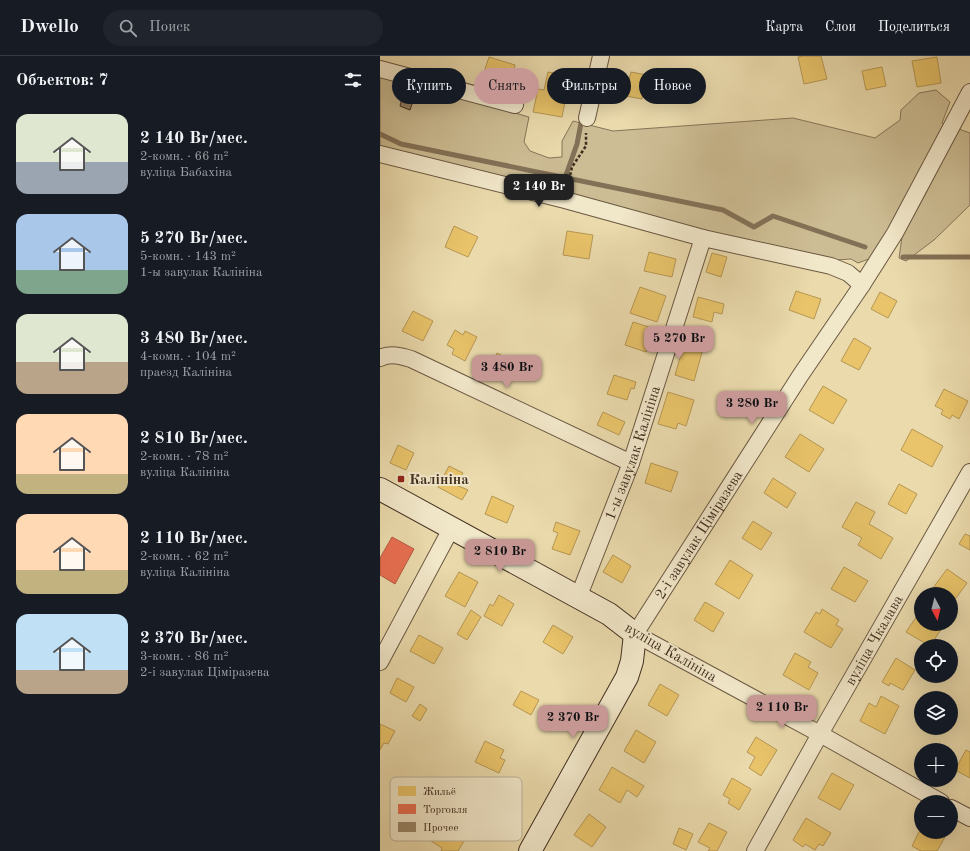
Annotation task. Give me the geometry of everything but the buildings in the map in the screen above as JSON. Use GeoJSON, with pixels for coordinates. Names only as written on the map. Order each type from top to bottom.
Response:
{"type":"FeatureCollection","features":[{"type":"Feature","properties":{"kind":"street"},"geometry":{"type":"LineString","coordinates":[[587,118],[601,56]]}},
{"type":"Feature","properties":{"kind":"street"},"geometry":{"type":"LineString","coordinates":[[380,69],[515,105]]}},
{"type":"Feature","properties":{"kind":"street","name":"2-і завулак Ціміразева"},"geometry":{"type":"LineString","coordinates":[[530,851],[627,677],[632,660],[635,634],[800,376],[862,286],[895,233],[970,92]]}},
{"type":"Feature","properties":{"kind":"street"},"geometry":{"type":"LineString","coordinates":[[380,154],[565,200],[703,238],[831,266],[848,273],[862,286]]}},
{"type":"Feature","properties":{"kind":"street","name":"1-ы завулак Калініна"},"geometry":{"type":"LineString","coordinates":[[578,598],[631,463],[703,238]]}},
{"type":"Feature","properties":{"kind":"street"},"geometry":{"type":"LineString","coordinates":[[380,358],[384,356],[398,355],[411,358],[631,463]]}},
{"type":"Feature","properties":{"kind":"street","name":"вуліца Чкалава"},"geometry":{"type":"LineString","coordinates":[[756,851],[820,734],[970,472]]}},
{"type":"Feature","properties":{"kind":"street","name":"вуліца Калініна"},"geometry":{"type":"LineString","coordinates":[[380,489],[452,527],[608,614],[635,634],[820,734],[929,795]]}},
{"type":"Feature","properties":{"kind":"street"},"geometry":{"type":"LineString","coordinates":[[380,662],[452,527]]}},
{"type":"Feature","properties":{"kind":"street"},"geometry":{"type":"LineString","coordinates":[[958,812],[970,818]]}},
{"type":"Feature","properties":{"kind":"path"},"geometry":{"type":"LineString","coordinates":[[572,167],[586,146],[587,118]]}},
{"type":"Feature","properties":{"kind":"shaded area"},"geometry":{"type":"Polygon","coordinates":[[[380,75],[392,78],[392,104],[466,104],[466,99],[474,101],[474,104],[483,104],[529,117],[524,142],[530,151],[549,158],[562,157],[562,141],[573,121],[613,131],[793,118],[875,138],[900,120],[901,110],[919,93],[936,90],[950,102],[942,123],[970,133],[970,205],[934,240],[906,261],[899,258],[902,237],[927,191],[913,184],[891,225],[869,259],[858,263],[851,259],[836,260],[705,231],[380,150],[380,75]]]}},
{"type":"Feature","properties":{"kind":"waterway"},"geometry":{"type":"LineString","coordinates":[[565,178],[577,144],[582,118]]}},
{"type":"Feature","properties":{"kind":"waterway"},"geometry":{"type":"LineString","coordinates":[[380,134],[401,144],[723,210],[754,227],[773,216],[865,247]]}},
{"type":"Feature","properties":{"kind":"waterway"},"geometry":{"type":"LineString","coordinates":[[903,257],[970,257]]}},
{"type":"Feature","properties":{"kind":"place","name":"Калініна"},"geometry":{"type":"Point","coordinates":[401,479]}}]}
